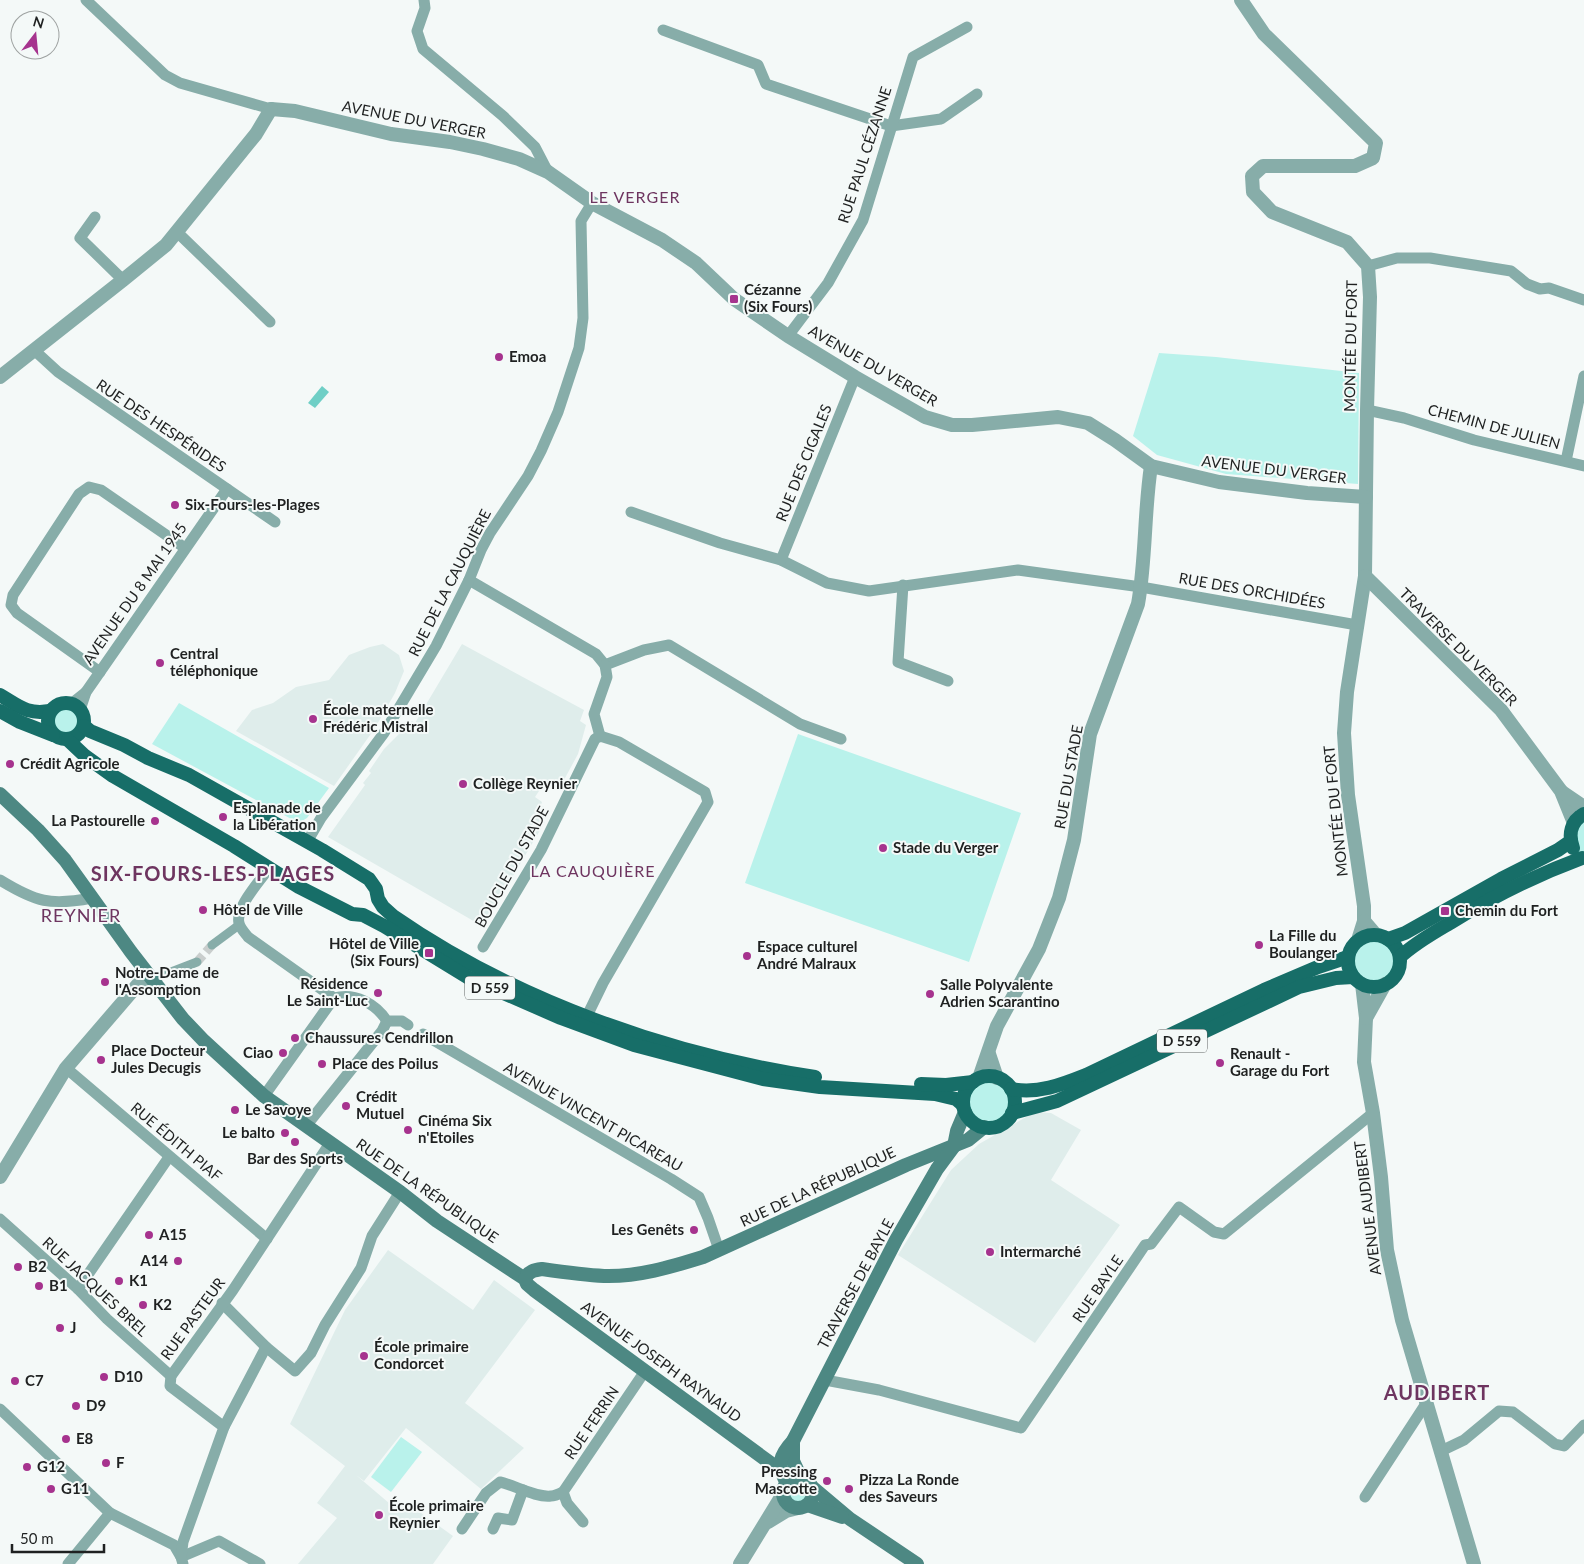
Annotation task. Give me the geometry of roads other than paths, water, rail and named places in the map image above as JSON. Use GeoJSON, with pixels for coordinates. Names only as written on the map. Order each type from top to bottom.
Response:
{"type":"FeatureCollection","features":[{"type":"Feature","properties":{"kind":"main road"},"geometry":{"type":"LineString","coordinates":[[0,695],[28,712],[40,713],[50,711],[59,704],[76,707],[84,720],[84,726],[78,735],[68,740],[58,738],[20,722],[0,711]]}},
{"type":"Feature","properties":{"kind":"main road"},"geometry":{"type":"LineString","coordinates":[[50,711],[47,721],[53,735]]}},
{"type":"Feature","properties":{"kind":"main road","name":"D 559"},"geometry":{"type":"LineString","coordinates":[[84,726],[90,731],[189,775],[369,879],[376,889],[378,899],[383,907],[393,916],[472,966],[586,1016],[651,1039],[764,1069],[850,1080],[946,1085],[976,1080]]}},
{"type":"Feature","properties":{"kind":"main road","name":"D 559"},"geometry":{"type":"LineString","coordinates":[[68,740],[85,756],[113,776],[234,846],[299,887],[352,914],[363,915],[469,978],[561,1018],[634,1045],[763,1079],[820,1087],[935,1094],[956,1099],[964,1108]]}},
{"type":"Feature","properties":{"kind":"main road","name":"RUE DE LA RÉPUBLIQUE"},"geometry":{"type":"LineString","coordinates":[[0,794],[60,854],[151,978],[188,1024],[264,1096],[400,1192],[437,1221],[525,1279],[526,1275],[534,1270],[542,1269],[605,1276],[638,1274],[671,1267],[720,1250],[906,1165],[954,1146]]}},
{"type":"Feature","properties":{"kind":"main road"},"geometry":{"type":"LineString","coordinates":[[1579,818],[1571,829],[1571,841],[1576,853],[1583,858]]}},
{"type":"Feature","properties":{"kind":"main road"},"geometry":{"type":"LineString","coordinates":[[1382,937],[1396,947],[1400,958],[1400,966],[1392,980],[1373,987],[1358,980],[1348,964],[1348,957],[1358,940],[1367,936],[1382,937],[1405,933],[1501,879],[1558,850],[1571,841]]}},
{"type":"Feature","properties":{"kind":"main road"},"geometry":{"type":"LineString","coordinates":[[1400,958],[1411,947],[1466,913],[1512,888],[1583,858]]}},
{"type":"Feature","properties":{"kind":"main road"},"geometry":{"type":"LineString","coordinates":[[363,915],[372,909],[378,899]]}},
{"type":"Feature","properties":{"kind":"main road","name":"D 559"},"geometry":{"type":"LineString","coordinates":[[1011,1089],[1031,1091],[1057,1087],[1264,990],[1318,967],[1348,957]]}},
{"type":"Feature","properties":{"kind":"main road","name":"D 559"},"geometry":{"type":"LineString","coordinates":[[1012,1113],[1056,1101],[1299,987],[1336,978],[1358,980]]}},
{"type":"Feature","properties":{"kind":"main road"},"geometry":{"type":"LineString","coordinates":[[992,1076],[1005,1082],[1011,1089],[1015,1105],[1012,1113],[1002,1124],[990,1128],[984,1127],[973,1122],[964,1108],[965,1092],[976,1080],[992,1076]]}},
{"type":"Feature","properties":{"kind":"main road","name":"TRAVERSE DE BAYLE"},"geometry":{"type":"LineString","coordinates":[[780,1470],[784,1451],[793,1441],[896,1240],[938,1169],[954,1146],[964,1108]]}},
{"type":"Feature","properties":{"kind":"main road","name":"TRAVERSE DE BAYLE"},"geometry":{"type":"LineString","coordinates":[[954,1146],[968,1140],[984,1127]]}},
{"type":"Feature","properties":{"kind":"main road","name":"AVENUE JOSEPH RAYNAUD"},"geometry":{"type":"LineString","coordinates":[[525,1279],[527,1284],[534,1290],[780,1470]]}},
{"type":"Feature","properties":{"kind":"main road"},"geometry":{"type":"LineString","coordinates":[[793,1441],[793,1460],[801,1478]]}},
{"type":"Feature","properties":{"kind":"main road"},"geometry":{"type":"LineString","coordinates":[[780,1470],[786,1502],[850,1519]]}},
{"type":"Feature","properties":{"kind":"main road"},"geometry":{"type":"LineString","coordinates":[[785,1489],[793,1478],[801,1478],[808,1481],[812,1488],[850,1519],[917,1564]]}},
{"type":"Feature","properties":{"kind":"main road"},"geometry":{"type":"LineString","coordinates":[[802,1506],[812,1497],[812,1488]]}},
{"type":"Feature","properties":{"kind":"street","name":"AVENUE DU VERGER"},"geometry":{"type":"LineString","coordinates":[[86,0],[165,75],[180,83],[271,109],[294,118],[384,141],[482,156],[548,172],[592,203],[662,240],[696,263],[734,299],[788,336],[855,377],[925,416],[952,425],[972,425],[1058,417],[1088,423],[1151,466],[1219,482],[1366,498]]}},
{"type":"Feature","properties":{"kind":"street"},"geometry":{"type":"LineString","coordinates":[[424,0],[425,8],[417,30],[423,48],[522,134],[534,147],[548,172]]}},
{"type":"Feature","properties":{"kind":"street","name":"MONTÉE DU FORT"},"geometry":{"type":"LineString","coordinates":[[1241,0],[1264,34],[1376,144],[1373,158],[1355,166],[1263,166],[1252,176],[1254,192],[1272,212],[1348,242],[1368,266],[1370,297],[1366,410],[1365,576],[1347,692],[1344,733],[1348,795],[1364,906],[1364,921],[1358,940]]}},
{"type":"Feature","properties":{"kind":"street","name":"RUE PAUL CÉZANNE"},"geometry":{"type":"LineString","coordinates":[[788,336],[828,283],[863,220],[913,58],[967,26]]}},
{"type":"Feature","properties":{"kind":"street"},"geometry":{"type":"LineString","coordinates":[[663,30],[758,65],[766,84],[891,126],[941,119],[978,94]]}},
{"type":"Feature","properties":{"kind":"street"},"geometry":{"type":"LineString","coordinates":[[0,377],[166,245],[256,134],[271,109]]}},
{"type":"Feature","properties":{"kind":"street","name":"RUE DE LA CAUQUIÈRE"},"geometry":{"type":"LineString","coordinates":[[307,842],[321,818],[384,733],[436,646],[481,550],[490,533],[528,476],[558,412],[579,348],[583,318],[581,221],[592,203]]}},
{"type":"Feature","properties":{"kind":"street"},"geometry":{"type":"LineString","coordinates":[[95,217],[80,238],[124,280]]}},
{"type":"Feature","properties":{"kind":"street"},"geometry":{"type":"LineString","coordinates":[[178,232],[270,322]]}},
{"type":"Feature","properties":{"kind":"street"},"geometry":{"type":"LineString","coordinates":[[1368,266],[1397,258],[1430,258],[1511,272],[1527,284],[1540,290],[1549,288],[1584,300]]}},
{"type":"Feature","properties":{"kind":"street","name":"RUE DES HESPÉRIDES"},"geometry":{"type":"LineString","coordinates":[[34,350],[58,372],[275,522]]}},
{"type":"Feature","properties":{"kind":"street"},"geometry":{"type":"LineString","coordinates":[[1566,461],[1584,376]]}},
{"type":"Feature","properties":{"kind":"street","name":"RUE DES CIGALES"},"geometry":{"type":"LineString","coordinates":[[781,560],[855,377]]}},
{"type":"Feature","properties":{"kind":"street","name":"CHEMIN DE JULIEN"},"geometry":{"type":"LineString","coordinates":[[1366,410],[1404,418],[1474,440],[1584,466]]}},
{"type":"Feature","properties":{"kind":"street","name":"RUE DU STADE"},"geometry":{"type":"LineString","coordinates":[[976,1080],[989,1054],[997,1026],[1039,949],[1059,898],[1074,840],[1090,734],[1138,604],[1141,587],[1147,492],[1151,466]]}},
{"type":"Feature","properties":{"kind":"street"},"geometry":{"type":"LineString","coordinates":[[100,672],[17,613],[11,605],[13,595],[79,494],[89,487],[101,490],[185,548]]}},
{"type":"Feature","properties":{"kind":"street","name":"AVENUE DU 8 MAI 1945"},"geometry":{"type":"LineString","coordinates":[[76,707],[227,489]]}},
{"type":"Feature","properties":{"kind":"street","name":"RUE DES ORCHIDÉES"},"geometry":{"type":"LineString","coordinates":[[631,512],[720,543],[781,560],[827,583],[869,591],[1018,570],[1141,587],[1357,625]]}},
{"type":"Feature","properties":{"kind":"street","name":"TRAVERSE DU VERGER"},"geometry":{"type":"LineString","coordinates":[[1365,576],[1501,710],[1579,818]]}},
{"type":"Feature","properties":{"kind":"street"},"geometry":{"type":"LineString","coordinates":[[468,580],[596,654],[605,665],[607,677],[594,714],[600,736],[619,742],[705,792],[708,802],[595,997],[586,1016]]}},
{"type":"Feature","properties":{"kind":"street"},"geometry":{"type":"LineString","coordinates":[[903,585],[898,662],[948,682]]}},
{"type":"Feature","properties":{"kind":"street"},"geometry":{"type":"LineString","coordinates":[[605,665],[644,650],[669,645],[800,724],[841,739]]}},
{"type":"Feature","properties":{"kind":"street","name":"BOUCLE DU STADE"},"geometry":{"type":"LineString","coordinates":[[484,947],[541,850],[595,739],[600,736]]}},
{"type":"Feature","properties":{"kind":"street","name":"TRAVERSE DU VERGER"},"geometry":{"type":"LineString","coordinates":[[1561,791],[1584,808]]}},
{"type":"Feature","properties":{"kind":"street"},"geometry":{"type":"LineString","coordinates":[[269,868],[242,907],[238,915],[239,925],[248,937],[334,998]]}},
{"type":"Feature","properties":{"kind":"street"},"geometry":{"type":"LineString","coordinates":[[0,880],[26,896],[43,901],[74,902],[92,898]]}},
{"type":"Feature","properties":{"kind":"street"},"geometry":{"type":"LineString","coordinates":[[1364,921],[1382,937]]}},
{"type":"Feature","properties":{"kind":"street"},"geometry":{"type":"LineString","coordinates":[[212,945],[239,925]]}},
{"type":"Feature","properties":{"kind":"street"},"geometry":{"type":"LineString","coordinates":[[0,1177],[66,1068],[140,982],[197,962]]}},
{"type":"Feature","properties":{"kind":"street","name":"AVENUE AUDIBERT"},"geometry":{"type":"LineString","coordinates":[[1358,980],[1366,1018],[1364,1062],[1381,1177],[1387,1250],[1402,1320],[1474,1564]]}},
{"type":"Feature","properties":{"kind":"street","name":"AVENUE AUDIBERT"},"geometry":{"type":"LineString","coordinates":[[1366,1018],[1385,984]]}},
{"type":"Feature","properties":{"kind":"street"},"geometry":{"type":"LineString","coordinates":[[264,1096],[334,998],[354,996],[381,1012],[387,1021],[405,1023]]}},
{"type":"Feature","properties":{"kind":"street"},"geometry":{"type":"LineString","coordinates":[[306,1126],[382,1031],[387,1021]]}},
{"type":"Feature","properties":{"kind":"street","name":"AVENUE VINCENT PICAREAU"},"geometry":{"type":"LineString","coordinates":[[423,1034],[671,1179],[698,1197],[720,1250]]}},
{"type":"Feature","properties":{"kind":"street"},"geometry":{"type":"LineString","coordinates":[[989,1054],[997,1078]]}},
{"type":"Feature","properties":{"kind":"street","name":"RUE ÉDITH PIAF"},"geometry":{"type":"LineString","coordinates":[[66,1068],[267,1240]]}},
{"type":"Feature","properties":{"kind":"street","name":"RUE BAYLE"},"geometry":{"type":"LineString","coordinates":[[825,1380],[879,1390],[1021,1428],[1145,1245],[1152,1244],[1180,1207],[1214,1232],[1224,1234],[1373,1113]]}},
{"type":"Feature","properties":{"kind":"street","name":"RUE PASTEUR"},"geometry":{"type":"LineString","coordinates":[[224,1427],[170,1386],[171,1376],[267,1240],[330,1143]]}},
{"type":"Feature","properties":{"kind":"street"},"geometry":{"type":"LineString","coordinates":[[78,1288],[169,1156]]}},
{"type":"Feature","properties":{"kind":"street"},"geometry":{"type":"LineString","coordinates":[[222,1303],[266,1347],[295,1371],[311,1353],[325,1325],[361,1268],[372,1236],[400,1192]]}},
{"type":"Feature","properties":{"kind":"street","name":"RUE JACQUES BREL"},"geometry":{"type":"LineString","coordinates":[[0,1219],[78,1288],[107,1319],[171,1376]]}},
{"type":"Feature","properties":{"kind":"street"},"geometry":{"type":"LineString","coordinates":[[182,1561],[183,1542],[224,1427],[266,1347]]}},
{"type":"Feature","properties":{"kind":"street","name":"RUE FERRIN"},"geometry":{"type":"LineString","coordinates":[[563,1492],[646,1371]]}},
{"type":"Feature","properties":{"kind":"street"},"geometry":{"type":"LineString","coordinates":[[1365,1497],[1427,1402]]}},
{"type":"Feature","properties":{"kind":"street"},"geometry":{"type":"LineString","coordinates":[[0,1409],[110,1513],[174,1544],[182,1561]]}},
{"type":"Feature","properties":{"kind":"street"},"geometry":{"type":"LineString","coordinates":[[1442,1451],[1464,1440],[1499,1411],[1513,1412],[1555,1444],[1564,1446],[1584,1425]]}},
{"type":"Feature","properties":{"kind":"street"},"geometry":{"type":"LineString","coordinates":[[462,1529],[486,1493],[500,1482],[550,1497],[563,1492],[567,1503],[583,1522]]}},
{"type":"Feature","properties":{"kind":"street"},"geometry":{"type":"LineString","coordinates":[[740,1564],[785,1489]]}},
{"type":"Feature","properties":{"kind":"street"},"geometry":{"type":"LineString","coordinates":[[493,1529],[498,1518],[512,1520],[523,1490]]}},
{"type":"Feature","properties":{"kind":"street"},"geometry":{"type":"LineString","coordinates":[[764,1526],[786,1511],[802,1506]]}},
{"type":"Feature","properties":{"kind":"street"},"geometry":{"type":"LineString","coordinates":[[68,1564],[110,1513]]}},
{"type":"Feature","properties":{"kind":"street"},"geometry":{"type":"LineString","coordinates":[[182,1561],[219,1541],[260,1564]]}},
{"type":"Feature","properties":{"kind":"tunnel"},"geometry":{"type":"LineString","coordinates":[[197,962],[212,945]]}},
{"type":"Feature","properties":{"kind":"place","name":"Cézanne (Six Fours)"},"geometry":{"type":"Point","coordinates":[734,299]}},
{"type":"Feature","properties":{"kind":"place","name":"Emoa"},"geometry":{"type":"Point","coordinates":[499,357]}},
{"type":"Feature","properties":{"kind":"place","name":"Six-Fours-les-Plages"},"geometry":{"type":"Point","coordinates":[175,505]}},
{"type":"Feature","properties":{"kind":"place","name":"Central téléphonique"},"geometry":{"type":"Point","coordinates":[160,663]}},
{"type":"Feature","properties":{"kind":"place","name":"École maternelle Frédéric Mistral"},"geometry":{"type":"Point","coordinates":[313,719]}},
{"type":"Feature","properties":{"kind":"place","name":"Crédit Agricole"},"geometry":{"type":"Point","coordinates":[10,764]}},
{"type":"Feature","properties":{"kind":"place","name":"Collège Reynier"},"geometry":{"type":"Point","coordinates":[463,784]}},
{"type":"Feature","properties":{"kind":"place","name":"Esplanade de la Libération"},"geometry":{"type":"Point","coordinates":[223,817]}},
{"type":"Feature","properties":{"kind":"place","name":"La Pastourelle"},"geometry":{"type":"Point","coordinates":[155,821]}},
{"type":"Feature","properties":{"kind":"place","name":"Stade du Verger"},"geometry":{"type":"Point","coordinates":[883,848]}},
{"type":"Feature","properties":{"kind":"place","name":"Hôtel de Ville"},"geometry":{"type":"Point","coordinates":[203,910]}},
{"type":"Feature","properties":{"kind":"place","name":"Chemin du Fort"},"geometry":{"type":"Point","coordinates":[1445,911]}},
{"type":"Feature","properties":{"kind":"place","name":"La Fille du Boulanger"},"geometry":{"type":"Point","coordinates":[1259,945]}},
{"type":"Feature","properties":{"kind":"place","name":"Hôtel de Ville (Six Fours)"},"geometry":{"type":"Point","coordinates":[429,953]}},
{"type":"Feature","properties":{"kind":"place","name":"Espace culturel André Malraux"},"geometry":{"type":"Point","coordinates":[747,956]}},
{"type":"Feature","properties":{"kind":"place","name":"Notre-Dame de l'Assomption"},"geometry":{"type":"Point","coordinates":[105,982]}},
{"type":"Feature","properties":{"kind":"place","name":"Résidence Le Saint-Luc"},"geometry":{"type":"Point","coordinates":[378,993]}},
{"type":"Feature","properties":{"kind":"place","name":"Salle Polyvalente Adrien Scarantino"},"geometry":{"type":"Point","coordinates":[930,994]}},
{"type":"Feature","properties":{"kind":"place","name":"Chaussures Cendrillon"},"geometry":{"type":"Point","coordinates":[295,1038]}},
{"type":"Feature","properties":{"kind":"place","name":"Ciao"},"geometry":{"type":"Point","coordinates":[283,1053]}},
{"type":"Feature","properties":{"kind":"place","name":"Place Docteur Jules Decugis"},"geometry":{"type":"Point","coordinates":[101,1060]}},
{"type":"Feature","properties":{"kind":"place","name":"Renault - Garage du Fort"},"geometry":{"type":"Point","coordinates":[1220,1063]}},
{"type":"Feature","properties":{"kind":"place","name":"Place des Poilus"},"geometry":{"type":"Point","coordinates":[322,1064]}},
{"type":"Feature","properties":{"kind":"place","name":"Crédit Mutuel"},"geometry":{"type":"Point","coordinates":[346,1106]}},
{"type":"Feature","properties":{"kind":"place","name":"Le Savoye"},"geometry":{"type":"Point","coordinates":[235,1110]}},
{"type":"Feature","properties":{"kind":"place","name":"Cinéma Six n'Etoiles"},"geometry":{"type":"Point","coordinates":[408,1130]}},
{"type":"Feature","properties":{"kind":"place","name":"Le balto"},"geometry":{"type":"Point","coordinates":[285,1133]}},
{"type":"Feature","properties":{"kind":"place","name":"Bar des Sports"},"geometry":{"type":"Point","coordinates":[295,1142]}},
{"type":"Feature","properties":{"kind":"place","name":"Les Genêts"},"geometry":{"type":"Point","coordinates":[694,1230]}},
{"type":"Feature","properties":{"kind":"place","name":"A15"},"geometry":{"type":"Point","coordinates":[149,1235]}},
{"type":"Feature","properties":{"kind":"place","name":"Intermarché"},"geometry":{"type":"Point","coordinates":[990,1252]}},
{"type":"Feature","properties":{"kind":"place","name":"A14"},"geometry":{"type":"Point","coordinates":[178,1261]}},
{"type":"Feature","properties":{"kind":"place","name":"B2"},"geometry":{"type":"Point","coordinates":[18,1267]}},
{"type":"Feature","properties":{"kind":"place","name":"K1"},"geometry":{"type":"Point","coordinates":[119,1281]}},
{"type":"Feature","properties":{"kind":"place","name":"B1"},"geometry":{"type":"Point","coordinates":[39,1286]}},
{"type":"Feature","properties":{"kind":"place","name":"K2"},"geometry":{"type":"Point","coordinates":[143,1305]}},
{"type":"Feature","properties":{"kind":"place","name":"J"},"geometry":{"type":"Point","coordinates":[60,1328]}},
{"type":"Feature","properties":{"kind":"place","name":"École primaire Condorcet"},"geometry":{"type":"Point","coordinates":[364,1356]}},
{"type":"Feature","properties":{"kind":"place","name":"D10"},"geometry":{"type":"Point","coordinates":[104,1377]}},
{"type":"Feature","properties":{"kind":"place","name":"C7"},"geometry":{"type":"Point","coordinates":[15,1381]}},
{"type":"Feature","properties":{"kind":"place","name":"D9"},"geometry":{"type":"Point","coordinates":[76,1406]}},
{"type":"Feature","properties":{"kind":"place","name":"E8"},"geometry":{"type":"Point","coordinates":[66,1439]}},
{"type":"Feature","properties":{"kind":"place","name":"F"},"geometry":{"type":"Point","coordinates":[106,1463]}},
{"type":"Feature","properties":{"kind":"place","name":"G12"},"geometry":{"type":"Point","coordinates":[27,1467]}},
{"type":"Feature","properties":{"kind":"place","name":"Pressing Mascotte"},"geometry":{"type":"Point","coordinates":[827,1481]}},
{"type":"Feature","properties":{"kind":"place","name":"G11"},"geometry":{"type":"Point","coordinates":[51,1489]}},
{"type":"Feature","properties":{"kind":"place","name":"Pizza La Ronde des Saveurs"},"geometry":{"type":"Point","coordinates":[849,1489]}},
{"type":"Feature","properties":{"kind":"place","name":"École primaire Reynier"},"geometry":{"type":"Point","coordinates":[379,1515]}},
{"type":"Feature","properties":{"kind":"district","name":"LE VERGER"},"geometry":{"type":"Point","coordinates":[635,197]}},
{"type":"Feature","properties":{"kind":"district","name":"LA CAUQUIÈRE"},"geometry":{"type":"Point","coordinates":[593,871]}},
{"type":"Feature","properties":{"kind":"district","name":"SIX-FOURS-LES-PLAGES"},"geometry":{"type":"Point","coordinates":[213,874]}},
{"type":"Feature","properties":{"kind":"district","name":"REYNIER"},"geometry":{"type":"Point","coordinates":[81,916]}},
{"type":"Feature","properties":{"kind":"district","name":"AUDIBERT"},"geometry":{"type":"Point","coordinates":[1437,1393]}}]}
